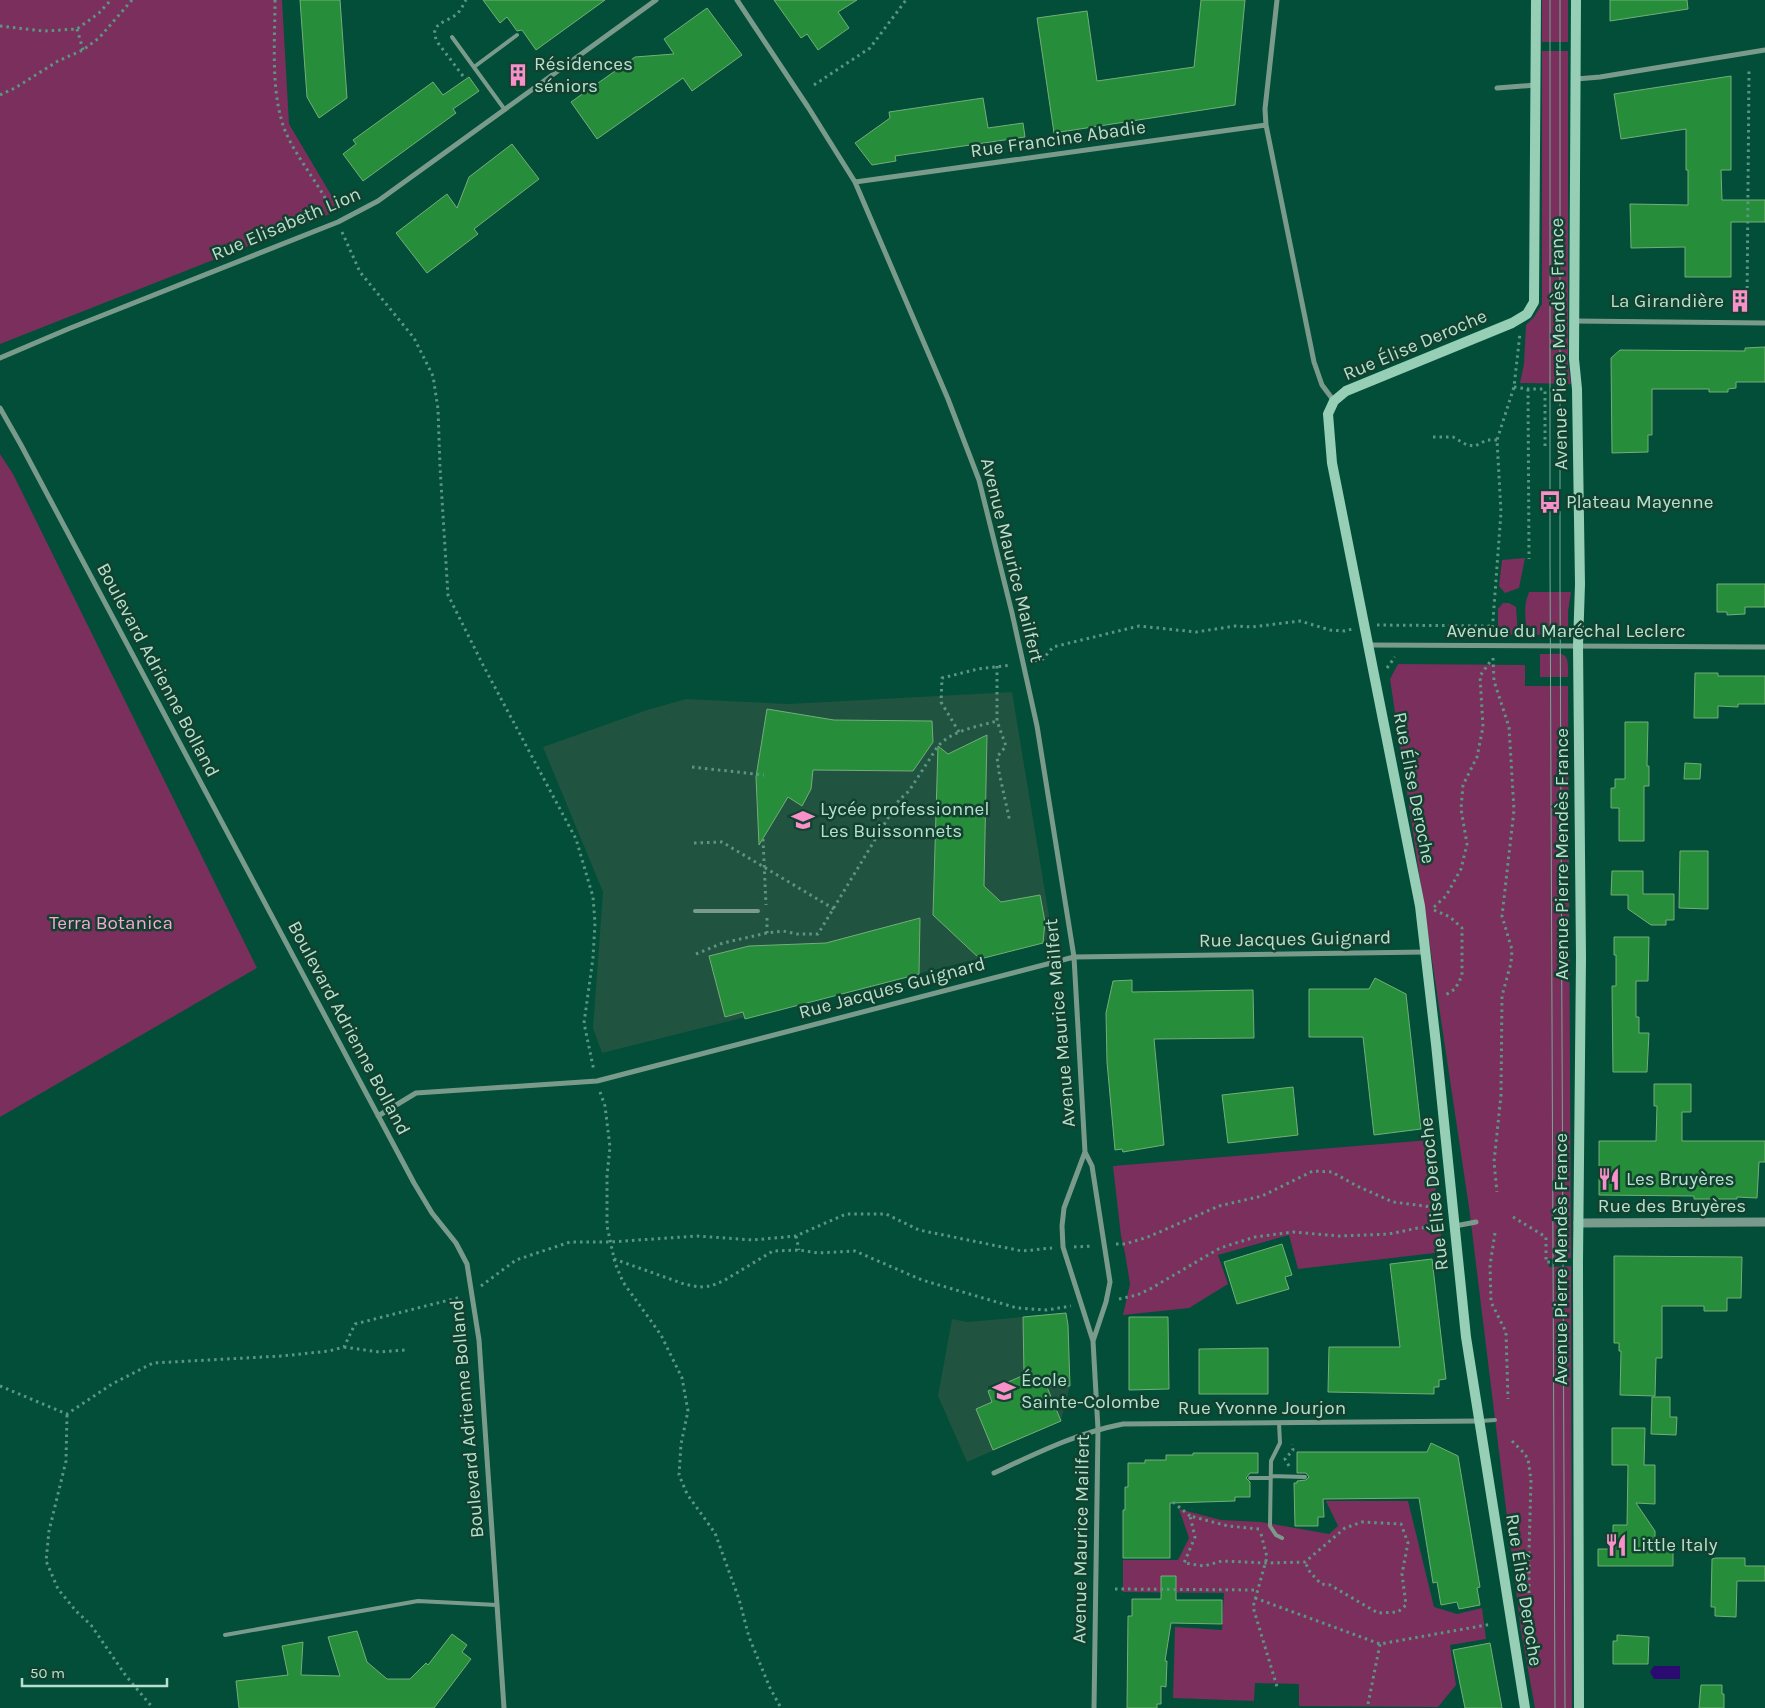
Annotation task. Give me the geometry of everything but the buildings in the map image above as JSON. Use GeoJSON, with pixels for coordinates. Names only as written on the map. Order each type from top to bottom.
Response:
{"type":"FeatureCollection","features":[{"type":"Feature","properties":{"kind":"main road","name":"Rue Élise Deroche"},"geometry":{"type":"LineString","coordinates":[[1525,1708],[1466,1337],[1420,906],[1332,462],[1328,414],[1334,401],[1346,391],[1512,324],[1527,314],[1534,302],[1537,85],[1536,0]]}},
{"type":"Feature","properties":{"kind":"main road","name":"Avenue Pierre Mendès France"},"geometry":{"type":"LineString","coordinates":[[1576,0],[1574,320],[1580,584],[1578,645],[1581,957],[1578,1223],[1580,1708]]}},
{"type":"Feature","properties":{"kind":"street","name":"Rue Elisabeth Lion"},"geometry":{"type":"LineString","coordinates":[[0,358],[68,329],[338,222],[378,201],[656,0]]}},
{"type":"Feature","properties":{"kind":"street","name":"Avenue Maurice Mailfert"},"geometry":{"type":"LineString","coordinates":[[736,0],[808,107],[854,182],[948,399],[979,480],[1012,613],[1037,726],[1074,956],[1085,1152],[1092,1166],[1110,1282],[1106,1302],[1093,1341]]}},
{"type":"Feature","properties":{"kind":"street"},"geometry":{"type":"LineString","coordinates":[[1277,0],[1265,109],[1266,125],[1314,362],[1322,385],[1334,401]]}},
{"type":"Feature","properties":{"kind":"street"},"geometry":{"type":"LineString","coordinates":[[1576,79],[1600,77],[1765,50]]}},
{"type":"Feature","properties":{"kind":"street"},"geometry":{"type":"LineString","coordinates":[[1496,88],[1537,85]]}},
{"type":"Feature","properties":{"kind":"street","name":"Rue Francine Abadie"},"geometry":{"type":"LineString","coordinates":[[854,182],[1266,125]]}},
{"type":"Feature","properties":{"kind":"street"},"geometry":{"type":"LineString","coordinates":[[1574,320],[1765,322]]}},
{"type":"Feature","properties":{"kind":"street","name":"Boulevard Adrienne Bolland"},"geometry":{"type":"LineString","coordinates":[[0,408],[26,453],[378,1116],[432,1213],[456,1242],[468,1264],[479,1340],[504,1708]]}},
{"type":"Feature","properties":{"kind":"street","name":"Avenue du Maréchal Leclerc"},"geometry":{"type":"LineString","coordinates":[[1367,645],[1765,647]]}},
{"type":"Feature","properties":{"kind":"street","name":"Rue Jacques Guignard"},"geometry":{"type":"LineString","coordinates":[[378,1116],[416,1093],[597,1081],[1074,956],[1425,952]]}},
{"type":"Feature","properties":{"kind":"street","name":"Avenue Maurice Mailfert"},"geometry":{"type":"LineString","coordinates":[[1085,1152],[1064,1208],[1062,1226],[1063,1247],[1093,1341],[1098,1429],[1094,1708]]}},
{"type":"Feature","properties":{"kind":"street"},"geometry":{"type":"LineString","coordinates":[[1455,1226],[1476,1222]]}},
{"type":"Feature","properties":{"kind":"street","name":"Rue des Bruyères"},"geometry":{"type":"LineString","coordinates":[[1578,1223],[1765,1222]]}},
{"type":"Feature","properties":{"kind":"street","name":"Rue Yvonne Jourjon"},"geometry":{"type":"LineString","coordinates":[[994,1473],[1064,1441],[1098,1429],[1123,1424],[1480,1421]]}},
{"type":"Feature","properties":{"kind":"lane"},"geometry":{"type":"LineString","coordinates":[[474,67],[517,36]]}},
{"type":"Feature","properties":{"kind":"lane"},"geometry":{"type":"LineString","coordinates":[[452,37],[505,110]]}},
{"type":"Feature","properties":{"kind":"lane"},"geometry":{"type":"LineString","coordinates":[[695,910],[758,911]]}},
{"type":"Feature","properties":{"kind":"lane"},"geometry":{"type":"LineString","coordinates":[[1480,1421],[1495,1420]]}},
{"type":"Feature","properties":{"kind":"lane"},"geometry":{"type":"LineString","coordinates":[[1279,1423],[1280,1444],[1271,1461],[1270,1526],[1276,1535],[1282,1538]]}},
{"type":"Feature","properties":{"kind":"lane"},"geometry":{"type":"LineString","coordinates":[[1250,1478],[1306,1477]]}},
{"type":"Feature","properties":{"kind":"lane"},"geometry":{"type":"LineString","coordinates":[[225,1635],[418,1602],[497,1605]]}},
{"type":"Feature","properties":{"kind":"path"},"geometry":{"type":"LineString","coordinates":[[0,26],[44,31],[77,29],[99,13],[111,0]]}},
{"type":"Feature","properties":{"kind":"path"},"geometry":{"type":"LineString","coordinates":[[0,95],[15,88],[58,61],[83,50],[105,33],[132,0]]}},
{"type":"Feature","properties":{"kind":"path"},"geometry":{"type":"LineString","coordinates":[[275,0],[276,91],[278,110],[287,134],[325,196],[360,272],[414,338],[434,376],[438,409],[448,595],[483,665],[576,839],[593,897],[595,923],[593,958],[584,1023],[591,1062],[605,1106],[610,1147],[607,1176],[607,1226],[614,1259],[623,1282],[661,1335],[682,1378],[688,1411],[679,1475],[686,1494],[715,1533],[739,1599],[749,1637],[770,1688],[781,1708]]}},
{"type":"Feature","properties":{"kind":"path"},"geometry":{"type":"LineString","coordinates":[[814,86],[870,48],[906,0]]}},
{"type":"Feature","properties":{"kind":"path"},"geometry":{"type":"LineString","coordinates":[[77,29],[83,50]]}},
{"type":"Feature","properties":{"kind":"path"},"geometry":{"type":"LineString","coordinates":[[1747,308],[1749,71]]}},
{"type":"Feature","properties":{"kind":"path"},"geometry":{"type":"LineString","coordinates":[[1492,635],[1501,512],[1497,440],[1514,387],[1520,328]]}},
{"type":"Feature","properties":{"kind":"path"},"geometry":{"type":"LineString","coordinates":[[1514,387],[1546,389],[1545,446]]}},
{"type":"Feature","properties":{"kind":"path"},"geometry":{"type":"LineString","coordinates":[[1528,389],[1530,559]]}},
{"type":"Feature","properties":{"kind":"path"},"geometry":{"type":"LineString","coordinates":[[1433,437],[1453,437],[1467,445],[1475,446],[1487,440],[1497,440]]}},
{"type":"Feature","properties":{"kind":"path"},"geometry":{"type":"LineString","coordinates":[[959,732],[940,702],[942,678],[978,669],[1023,664],[1043,659],[1053,647],[1139,626],[1196,632],[1235,626],[1252,627],[1300,621],[1330,630],[1346,631],[1364,625],[1493,626]]}},
{"type":"Feature","properties":{"kind":"path"},"geometry":{"type":"LineString","coordinates":[[1442,997],[1455,989],[1462,976],[1462,928],[1450,917],[1432,909],[1446,896],[1461,869],[1467,844],[1462,809],[1463,785],[1477,757],[1483,727],[1480,676],[1493,658]]}},
{"type":"Feature","properties":{"kind":"path"},"geometry":{"type":"LineString","coordinates":[[1493,665],[1494,681],[1509,726],[1514,810],[1502,916],[1512,950],[1511,963],[1502,996],[1501,1095],[1494,1162],[1497,1192]]}},
{"type":"Feature","properties":{"kind":"path"},"geometry":{"type":"LineString","coordinates":[[998,666],[997,721],[1006,746],[997,757],[1010,822]]}},
{"type":"Feature","properties":{"kind":"path"},"geometry":{"type":"LineString","coordinates":[[696,954],[724,943],[767,933],[783,931],[796,934],[818,934],[899,800],[909,791],[943,740],[959,732],[997,721]]}},
{"type":"Feature","properties":{"kind":"path"},"geometry":{"type":"LineString","coordinates":[[692,767],[764,775]]}},
{"type":"Feature","properties":{"kind":"path"},"geometry":{"type":"LineString","coordinates":[[763,839],[767,933]]}},
{"type":"Feature","properties":{"kind":"path"},"geometry":{"type":"LineString","coordinates":[[694,843],[722,842],[834,909]]}},
{"type":"Feature","properties":{"kind":"path"},"geometry":{"type":"LineString","coordinates":[[344,1346],[355,1324],[471,1294],[516,1260],[570,1242],[610,1242],[697,1236],[753,1240],[796,1236],[846,1214],[886,1214],[920,1230],[1022,1251],[1125,1244],[1148,1237],[1219,1206],[1262,1196],[1313,1171],[1332,1172],[1357,1186],[1393,1202],[1421,1207]]}},
{"type":"Feature","properties":{"kind":"path"},"geometry":{"type":"LineString","coordinates":[[1513,1218],[1546,1237],[1546,1262]]}},
{"type":"Feature","properties":{"kind":"path"},"geometry":{"type":"LineString","coordinates":[[1106,1302],[1144,1292],[1220,1248],[1255,1237],[1294,1232],[1339,1236],[1389,1234],[1418,1228],[1455,1226]]}},
{"type":"Feature","properties":{"kind":"path"},"geometry":{"type":"LineString","coordinates":[[1495,1233],[1490,1264],[1491,1302],[1506,1332],[1508,1399]]}},
{"type":"Feature","properties":{"kind":"path"},"geometry":{"type":"LineString","coordinates":[[796,1236],[799,1250]]}},
{"type":"Feature","properties":{"kind":"path"},"geometry":{"type":"LineString","coordinates":[[614,1259],[684,1284],[699,1287],[711,1286],[725,1280],[773,1251],[799,1250],[818,1253],[855,1251],[922,1280],[1017,1308],[1047,1310],[1082,1305]]}},
{"type":"Feature","properties":{"kind":"path"},"geometry":{"type":"LineString","coordinates":[[68,1414],[112,1384],[153,1362],[282,1356],[328,1351],[344,1346],[379,1352],[405,1350]]}},
{"type":"Feature","properties":{"kind":"path"},"geometry":{"type":"LineString","coordinates":[[0,1386],[68,1414]]}},
{"type":"Feature","properties":{"kind":"path"},"geometry":{"type":"LineString","coordinates":[[68,1414],[66,1461],[49,1531],[46,1561],[58,1589],[91,1626],[126,1676],[153,1708]]}},
{"type":"Feature","properties":{"kind":"path"},"geometry":{"type":"LineString","coordinates":[[1291,1441],[1293,1450],[1285,1459],[1291,1470]]}},
{"type":"Feature","properties":{"kind":"path"},"geometry":{"type":"LineString","coordinates":[[1512,1441],[1528,1459],[1532,1480],[1529,1552],[1529,1637]]}},
{"type":"Feature","properties":{"kind":"path"},"geometry":{"type":"LineString","coordinates":[[1172,1502],[1190,1516],[1228,1526],[1259,1530],[1270,1526]]}},
{"type":"Feature","properties":{"kind":"path"},"geometry":{"type":"LineString","coordinates":[[1190,1516],[1195,1537],[1184,1564],[1204,1566],[1222,1561],[1305,1562],[1346,1528],[1362,1522],[1401,1524],[1408,1543],[1402,1574],[1406,1605],[1398,1612],[1378,1613],[1330,1585],[1321,1584],[1310,1572],[1305,1562]]}},
{"type":"Feature","properties":{"kind":"path"},"geometry":{"type":"LineString","coordinates":[[1259,1530],[1268,1557],[1253,1608],[1278,1690]]}},
{"type":"Feature","properties":{"kind":"path"},"geometry":{"type":"LineString","coordinates":[[1115,1589],[1258,1590]]}},
{"type":"Feature","properties":{"kind":"path"},"geometry":{"type":"LineString","coordinates":[[1255,1598],[1380,1644],[1492,1624]]}},
{"type":"Feature","properties":{"kind":"path"},"geometry":{"type":"LineString","coordinates":[[1368,1704],[1380,1644]]}},
{"type":"Feature","properties":{"kind":"shaded area","name":"Lycée professionnel Les Buissonnets"},"geometry":{"type":"Polygon","coordinates":[[[1012,692],[1053,940],[602,1053],[593,1028],[603,892],[543,747],[647,710],[686,699],[788,704],[1012,692]]]}},
{"type":"Feature","properties":{"kind":"shaded area","name":"École Sainte-Colombe"},"geometry":{"type":"Polygon","coordinates":[[[1066,1313],[1070,1386],[1061,1421],[967,1462],[938,1396],[952,1319],[968,1322],[1066,1313]]]}},
{"type":"Feature","properties":{"kind":"shaded area"},"geometry":{"type":"Polygon","coordinates":[[[1654,1666],[1680,1666],[1680,1679],[1654,1679],[1650,1672],[1654,1666]]]}},
{"type":"Feature","properties":{"kind":"green space"},"geometry":{"type":"Polygon","coordinates":[[[0,0],[282,0],[289,124],[340,210],[0,344],[0,0]]]}},
{"type":"Feature","properties":{"kind":"green space"},"geometry":{"type":"Polygon","coordinates":[[[1542,0],[1568,0],[1568,42],[1542,42],[1542,0]]]}},
{"type":"Feature","properties":{"kind":"green space"},"geometry":{"type":"Polygon","coordinates":[[[1542,51],[1568,51],[1568,364],[1571,384],[1520,383],[1524,364],[1526,325],[1534,317],[1542,304],[1542,51]]]}},
{"type":"Feature","properties":{"kind":"green space","name":"Terra Botanica"},"geometry":{"type":"Polygon","coordinates":[[[0,454],[13,474],[257,968],[0,1117],[0,454]]]}},
{"type":"Feature","properties":{"kind":"green space"},"geometry":{"type":"Polygon","coordinates":[[[1525,558],[1519,588],[1505,593],[1499,586],[1502,560],[1525,558]]]}},
{"type":"Feature","properties":{"kind":"green space"},"geometry":{"type":"Polygon","coordinates":[[[1529,592],[1571,592],[1567,631],[1562,634],[1528,635],[1525,613],[1529,592]]]}},
{"type":"Feature","properties":{"kind":"green space"},"geometry":{"type":"Polygon","coordinates":[[[1503,603],[1509,603],[1516,607],[1518,635],[1498,634],[1498,609],[1503,603]]]}},
{"type":"Feature","properties":{"kind":"green space"},"geometry":{"type":"Polygon","coordinates":[[[1540,654],[1564,655],[1568,662],[1568,677],[1540,677],[1540,654]]]}},
{"type":"Feature","properties":{"kind":"green space"},"geometry":{"type":"Polygon","coordinates":[[[1398,664],[1525,665],[1525,686],[1568,686],[1571,1258],[1548,1259],[1549,1267],[1571,1266],[1572,1708],[1535,1708],[1521,1631],[1469,1207],[1390,679],[1398,664]]]}},
{"type":"Feature","properties":{"kind":"green space"},"geometry":{"type":"Polygon","coordinates":[[[1430,1140],[1443,1252],[1298,1269],[1289,1235],[1218,1255],[1228,1284],[1189,1308],[1123,1315],[1130,1284],[1121,1236],[1113,1166],[1430,1140]]]}},
{"type":"Feature","properties":{"kind":"green space"},"geometry":{"type":"Polygon","coordinates":[[[1326,1501],[1408,1501],[1434,1607],[1457,1614],[1482,1608],[1486,1639],[1450,1645],[1456,1685],[1438,1707],[1299,1706],[1299,1684],[1255,1683],[1254,1701],[1173,1698],[1175,1627],[1222,1630],[1224,1593],[1123,1592],[1123,1560],[1178,1560],[1189,1538],[1179,1509],[1221,1520],[1261,1522],[1329,1534],[1338,1526],[1326,1501]]]}},
{"type":"Feature","properties":{"kind":"tram line"},"geometry":{"type":"LineString","coordinates":[[1550,0],[1550,559],[1555,1708]]}},
{"type":"Feature","properties":{"kind":"tram line"},"geometry":{"type":"LineString","coordinates":[[1560,0],[1560,584],[1565,1708]]}},
{"type":"Feature","properties":{"kind":"place","name":"Résidences séniors"},"geometry":{"type":"Point","coordinates":[518,75]}},
{"type":"Feature","properties":{"kind":"place","name":"La Girandière"},"geometry":{"type":"Point","coordinates":[1740,301]}},
{"type":"Feature","properties":{"kind":"place","name":"Plateau Mayenne"},"geometry":{"type":"Point","coordinates":[1550,502]}},
{"type":"Feature","properties":{"kind":"place","name":"Lycée professionnel Les Buissonnets"},"geometry":{"type":"Point","coordinates":[803,820]}},
{"type":"Feature","properties":{"kind":"place","name":"Les Bruyères"},"geometry":{"type":"Point","coordinates":[1609,1179]}},
{"type":"Feature","properties":{"kind":"place","name":"École Sainte-Colombe"},"geometry":{"type":"Point","coordinates":[1004,1391]}},
{"type":"Feature","properties":{"kind":"place","name":"Little Italy"},"geometry":{"type":"Point","coordinates":[1616,1545]}}]}
